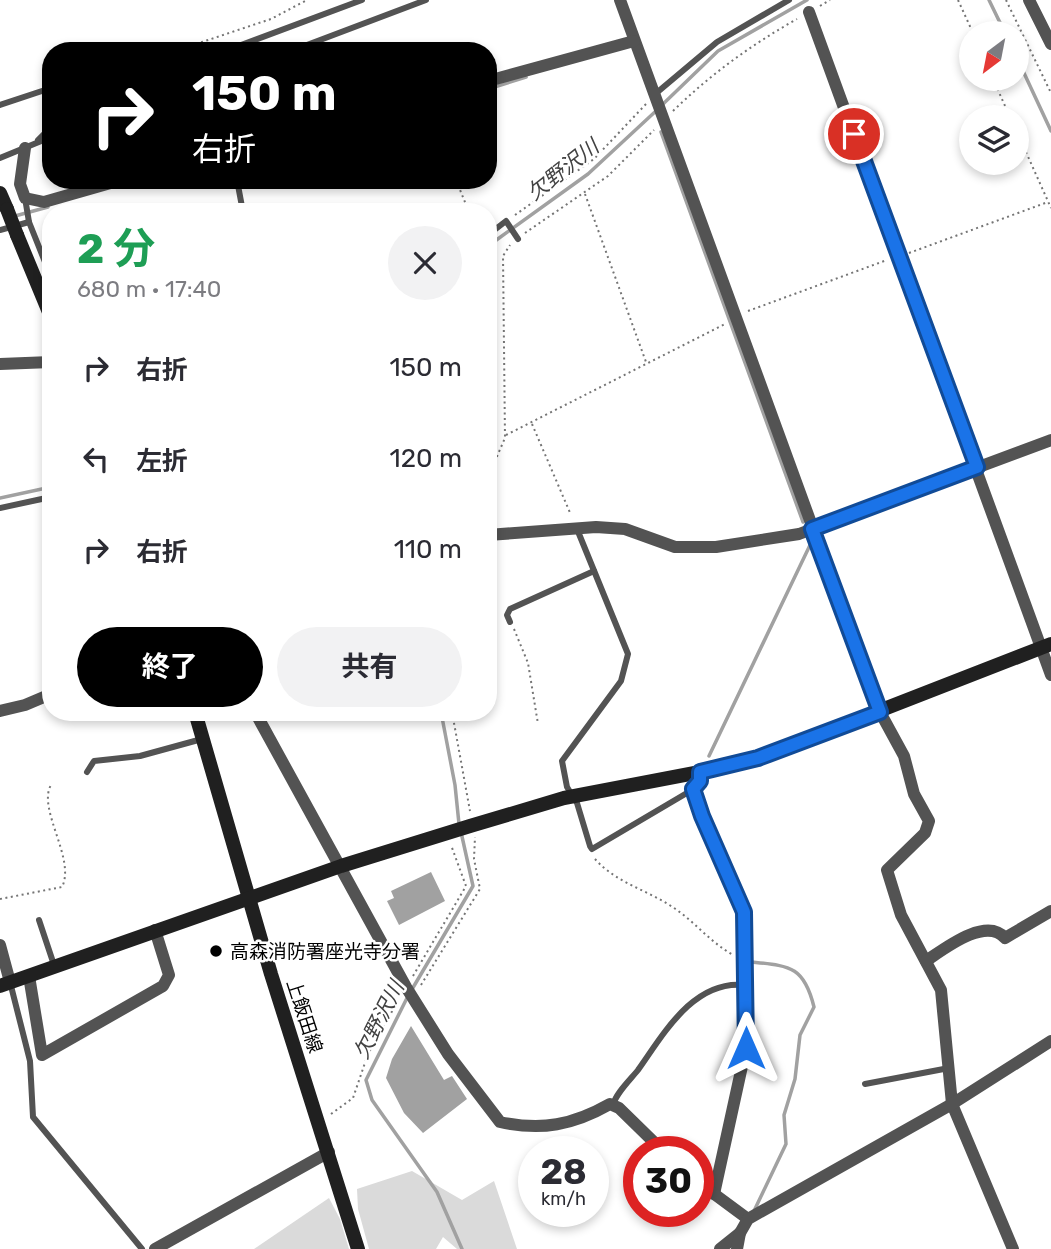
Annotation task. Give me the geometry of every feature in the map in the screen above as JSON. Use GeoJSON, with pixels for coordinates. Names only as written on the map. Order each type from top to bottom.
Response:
{"type":"FeatureCollection","features":[{"type":"Feature","properties":{"kind":"street"},"geometry":{"type":"LineString","coordinates":[[620,0],[880,712],[904,756],[914,794],[929,821],[925,833],[887,870],[892,895],[942,990],[952,1104],[1013,1249]]}},
{"type":"Feature","properties":{"kind":"street"},"geometry":{"type":"LineString","coordinates":[[1029,0],[1051,44]]}},
{"type":"Feature","properties":{"kind":"street"},"geometry":{"type":"LineString","coordinates":[[809,12],[1047,652],[1051,675]]}},
{"type":"Feature","properties":{"kind":"street"},"geometry":{"type":"LineString","coordinates":[[497,79],[635,41]]}},
{"type":"Feature","properties":{"kind":"street"},"geometry":{"type":"LineString","coordinates":[[31,145],[20,184],[27,211],[42,203]]}},
{"type":"Feature","properties":{"kind":"street"},"geometry":{"type":"LineString","coordinates":[[42,203],[90,189]]}},
{"type":"Feature","properties":{"kind":"street"},"geometry":{"type":"LineString","coordinates":[[0,193],[42,295]]}},
{"type":"Feature","properties":{"kind":"street"},"geometry":{"type":"LineString","coordinates":[[0,364],[42,362]]}},
{"type":"Feature","properties":{"kind":"street"},"geometry":{"type":"LineString","coordinates":[[497,535],[577,529],[625,529],[676,547],[716,547],[812,529],[1051,440]]}},
{"type":"Feature","properties":{"kind":"street"},"geometry":{"type":"LineString","coordinates":[[0,945],[5,984],[341,866],[473,825],[572,797],[758,758],[1047,652]]}},
{"type":"Feature","properties":{"kind":"street"},"geometry":{"type":"LineString","coordinates":[[0,711],[42,697]]}},
{"type":"Feature","properties":{"kind":"street","name":"上飯田線"},"geometry":{"type":"LineString","coordinates":[[198,721],[249,900],[358,1249]]}},
{"type":"Feature","properties":{"kind":"street"},"geometry":{"type":"LineString","coordinates":[[260,721],[410,994],[448,1055],[500,1122],[523,1127],[563,1126],[613,1105],[648,1136]]}},
{"type":"Feature","properties":{"kind":"street"},"geometry":{"type":"LineString","coordinates":[[700,772],[700,781],[693,789],[700,821],[744,912],[746,1048],[714,1194],[748,1219]]}},
{"type":"Feature","properties":{"kind":"street"},"geometry":{"type":"LineString","coordinates":[[926,961],[978,931],[995,931],[1006,938],[1051,911]]}},
{"type":"Feature","properties":{"kind":"street"},"geometry":{"type":"LineString","coordinates":[[29,976],[41,1055],[163,986],[169,975],[155,930]]}},
{"type":"Feature","properties":{"kind":"street"},"geometry":{"type":"LineString","coordinates":[[737,1249],[740,1233],[748,1219],[952,1104],[1051,1041]]}},
{"type":"Feature","properties":{"kind":"street"},"geometry":{"type":"LineString","coordinates":[[155,1249],[329,1152]]}},
{"type":"Feature","properties":{"kind":"street"},"geometry":{"type":"LineString","coordinates":[[720,1249],[740,1233]]}},
{"type":"Feature","properties":{"kind":"lane"},"geometry":{"type":"LineString","coordinates":[[249,42],[362,0]]}},
{"type":"Feature","properties":{"kind":"lane"},"geometry":{"type":"LineString","coordinates":[[314,42],[426,0]]}},
{"type":"Feature","properties":{"kind":"lane"},"geometry":{"type":"LineString","coordinates":[[655,98],[717,42],[789,0]]}},
{"type":"Feature","properties":{"kind":"lane"},"geometry":{"type":"LineString","coordinates":[[0,105],[42,91]]}},
{"type":"Feature","properties":{"kind":"lane"},"geometry":{"type":"LineString","coordinates":[[31,145],[42,135]]}},
{"type":"Feature","properties":{"kind":"lane"},"geometry":{"type":"LineString","coordinates":[[0,158],[42,141]]}},
{"type":"Feature","properties":{"kind":"lane"},"geometry":{"type":"LineString","coordinates":[[0,230],[27,211],[42,252]]}},
{"type":"Feature","properties":{"kind":"lane"},"geometry":{"type":"LineString","coordinates":[[497,228],[506,221],[516,236]]}},
{"type":"Feature","properties":{"kind":"lane"},"geometry":{"type":"LineString","coordinates":[[0,508],[42,499]]}},
{"type":"Feature","properties":{"kind":"lane"},"geometry":{"type":"LineString","coordinates":[[577,529],[628,654],[621,681],[562,761],[572,797],[577,803],[584,834],[592,849],[693,789]]}},
{"type":"Feature","properties":{"kind":"lane"},"geometry":{"type":"LineString","coordinates":[[510,622],[510,609],[594,571]]}},
{"type":"Feature","properties":{"kind":"lane"},"geometry":{"type":"LineString","coordinates":[[87,772],[94,761],[141,756],[204,739]]}},
{"type":"Feature","properties":{"kind":"lane"},"geometry":{"type":"LineString","coordinates":[[39,920],[55,967]]}},
{"type":"Feature","properties":{"kind":"lane"},"geometry":{"type":"LineString","coordinates":[[5,984],[30,1061],[33,1116],[142,1249]]}},
{"type":"Feature","properties":{"kind":"lane"},"geometry":{"type":"LineString","coordinates":[[613,1105],[674,1020],[697,998],[734,984],[744,985]]}},
{"type":"Feature","properties":{"kind":"lane"},"geometry":{"type":"LineString","coordinates":[[865,1084],[948,1068]]}},
{"type":"Feature","properties":{"kind":"path"},"geometry":{"type":"LineString","coordinates":[[202,42],[271,19],[307,0]]}},
{"type":"Feature","properties":{"kind":"path"},"geometry":{"type":"LineString","coordinates":[[497,455],[505,435],[503,256],[516,236],[585,194],[608,176],[662,118],[704,81],[743,52],[830,0]]}},
{"type":"Feature","properties":{"kind":"path"},"geometry":{"type":"LineString","coordinates":[[958,0],[968,21]]}},
{"type":"Feature","properties":{"kind":"path"},"geometry":{"type":"LineString","coordinates":[[1006,0],[1051,93]]}},
{"type":"Feature","properties":{"kind":"path"},"geometry":{"type":"LineString","coordinates":[[506,221],[570,179],[655,98]]}},
{"type":"Feature","properties":{"kind":"path"},"geometry":{"type":"LineString","coordinates":[[1029,159],[1051,208]]}},
{"type":"Feature","properties":{"kind":"path"},"geometry":{"type":"LineString","coordinates":[[585,194],[647,363]]}},
{"type":"Feature","properties":{"kind":"path"},"geometry":{"type":"LineString","coordinates":[[505,435],[522,425],[532,424],[725,324]]}},
{"type":"Feature","properties":{"kind":"path"},"geometry":{"type":"LineString","coordinates":[[532,424],[577,529]]}},
{"type":"Feature","properties":{"kind":"path"},"geometry":{"type":"LineString","coordinates":[[510,622],[528,663],[538,724]]}},
{"type":"Feature","properties":{"kind":"path"},"geometry":{"type":"LineString","coordinates":[[410,994],[480,889],[474,859],[473,825],[462,781],[453,721]]}},
{"type":"Feature","properties":{"kind":"path"},"geometry":{"type":"LineString","coordinates":[[0,899],[62,887],[67,877],[53,814],[46,804],[46,794],[51,785]]}},
{"type":"Feature","properties":{"kind":"path"},"geometry":{"type":"LineString","coordinates":[[592,849],[592,856],[611,874],[674,908],[714,943],[744,958]]}},
{"type":"Feature","properties":{"kind":"shaded area"},"geometry":{"type":"Polygon","coordinates":[[[431,872],[445,901],[399,925],[387,901],[394,898],[391,891],[431,872]]]}},
{"type":"Feature","properties":{"kind":"shaded area"},"geometry":{"type":"Polygon","coordinates":[[[411,1026],[444,1080],[452,1076],[467,1099],[423,1133],[404,1113],[386,1078],[392,1059],[411,1026]]]}},
{"type":"Feature","properties":{"kind":"shaded area"},"geometry":{"type":"Polygon","coordinates":[[[412,1171],[462,1200],[494,1181],[517,1249],[457,1249],[443,1237],[436,1249],[369,1249],[358,1209],[357,1189],[412,1171]]]}},
{"type":"Feature","properties":{"kind":"shaded area"},"geometry":{"type":"Polygon","coordinates":[[[329,1198],[340,1219],[349,1249],[254,1249],[329,1198]]]}},
{"type":"Feature","properties":{"kind":"waterway","name":"欠野沢川"},"geometry":{"type":"LineString","coordinates":[[662,105],[718,51],[807,0]]}},
{"type":"Feature","properties":{"kind":"waterway"},"geometry":{"type":"LineString","coordinates":[[989,0],[999,21]]}},
{"type":"Feature","properties":{"kind":"waterway"},"geometry":{"type":"LineString","coordinates":[[497,86],[526,77]]}},
{"type":"Feature","properties":{"kind":"waterway"},"geometry":{"type":"LineString","coordinates":[[1029,84],[1051,131]]}},
{"type":"Feature","properties":{"kind":"waterway","name":"欠野沢川"},"geometry":{"type":"LineString","coordinates":[[497,240],[588,174],[657,110]]}},
{"type":"Feature","properties":{"kind":"waterway"},"geometry":{"type":"LineString","coordinates":[[661,132],[803,522]]}},
{"type":"Feature","properties":{"kind":"waterway"},"geometry":{"type":"LineString","coordinates":[[15,216],[42,209]]}},
{"type":"Feature","properties":{"kind":"waterway"},"geometry":{"type":"LineString","coordinates":[[0,498],[42,489]]}},
{"type":"Feature","properties":{"kind":"waterway"},"geometry":{"type":"LineString","coordinates":[[709,756],[811,543],[809,538]]}},
{"type":"Feature","properties":{"kind":"waterway","name":"欠野沢川"},"geometry":{"type":"LineString","coordinates":[[443,721],[455,785],[459,824]]}},
{"type":"Feature","properties":{"kind":"waterway","name":"欠野沢川"},"geometry":{"type":"LineString","coordinates":[[411,991],[473,886],[461,832]]}},
{"type":"Feature","properties":{"kind":"waterway"},"geometry":{"type":"LineString","coordinates":[[752,962],[786,967],[794,971],[805,983],[814,1007],[800,1035],[795,1079],[784,1115],[786,1144],[754,1211]]}},
{"type":"Feature","properties":{"kind":"waterway","name":"欠野沢川"},"geometry":{"type":"LineString","coordinates":[[407,998],[366,1080],[372,1100],[437,1192],[462,1249]]}},
{"type":"Feature","properties":{"kind":"place","name":"高森消防署座光寺分署"},"geometry":{"type":"Point","coordinates":[216,951]}},
{"type":"Feature","properties":{"kind":"route"},"geometry":{"type":"LineString","coordinates":[[746,1048],[744,912],[693,789],[700,781],[700,772],[758,758],[880,712],[812,529],[977,467],[854,134]]}}]}
